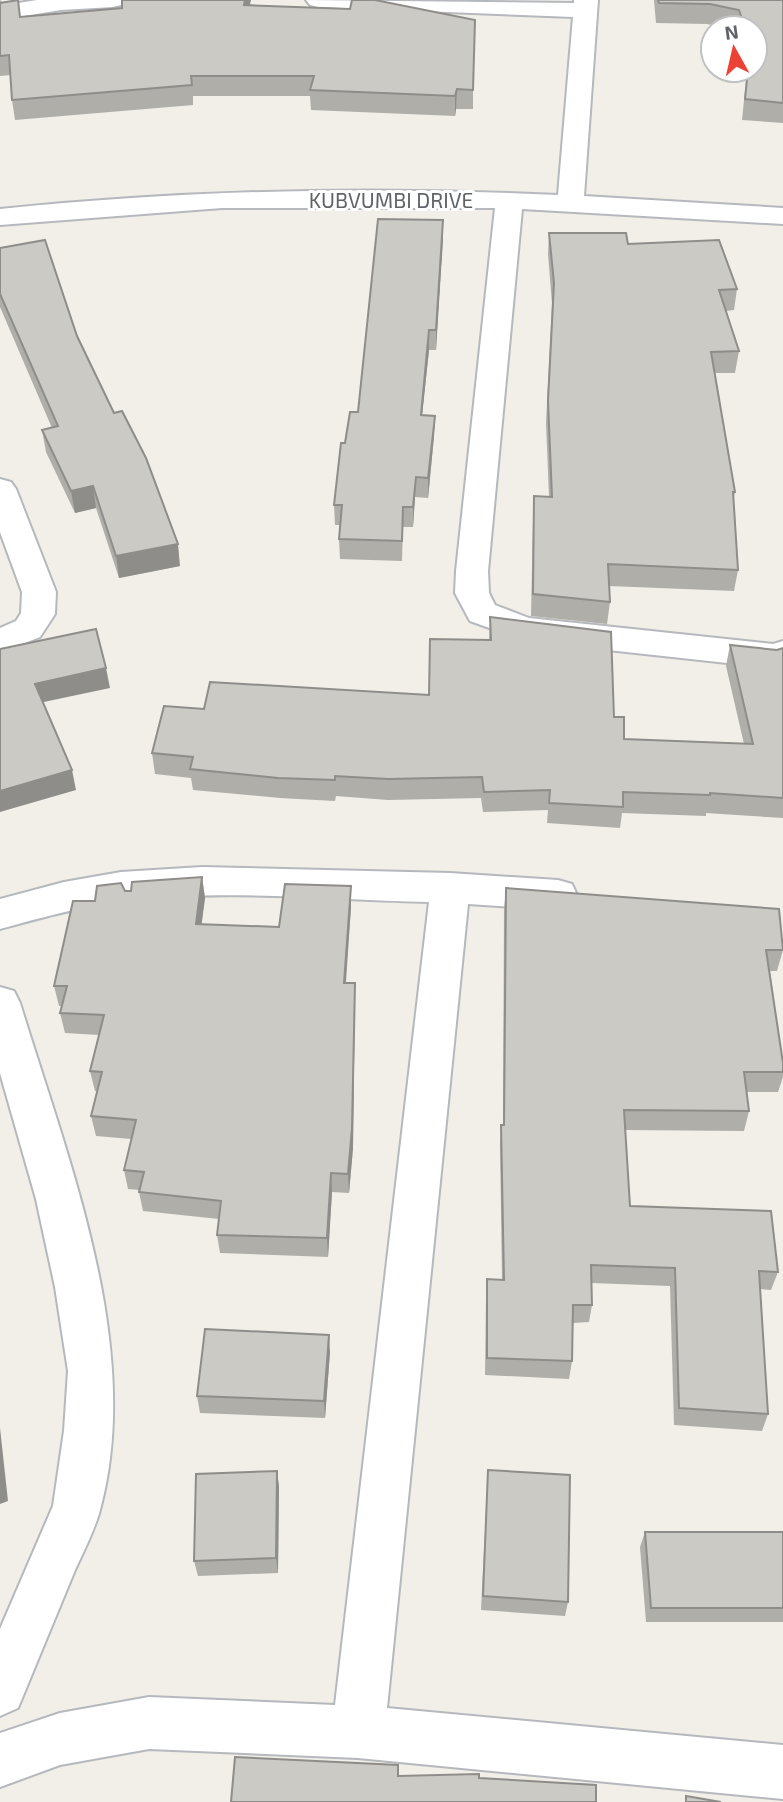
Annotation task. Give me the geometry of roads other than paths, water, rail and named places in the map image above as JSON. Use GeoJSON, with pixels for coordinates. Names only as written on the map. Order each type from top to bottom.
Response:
{"type":"FeatureCollection","features":[{"type":"Feature","properties":{"kind":"street"},"geometry":{"type":"LineString","coordinates":[[0,13],[61,1],[113,0]]}},
{"type":"Feature","properties":{"kind":"street"},"geometry":{"type":"LineString","coordinates":[[317,0],[586,5],[569,205]]}},
{"type":"Feature","properties":{"kind":"street","name":"KUBVUMBI DRIVE"},"geometry":{"type":"LineString","coordinates":[[0,217],[212,202],[345,198],[509,201],[783,223]]}},
{"type":"Feature","properties":{"kind":"street"},"geometry":{"type":"LineString","coordinates":[[509,201],[472,571],[472,593],[482,613],[525,629],[773,656],[783,653]]}},
{"type":"Feature","properties":{"kind":"street"},"geometry":{"type":"LineString","coordinates":[[0,489],[39,592],[38,614],[28,629],[0,641]]}},
{"type":"Feature","properties":{"kind":"street"},"geometry":{"type":"LineString","coordinates":[[0,914],[64,897],[121,887],[202,882],[450,888],[590,897]]}},
{"type":"Feature","properties":{"kind":"street"},"geometry":{"type":"LineString","coordinates":[[358,1732],[450,888]]}},
{"type":"Feature","properties":{"kind":"street"},"geometry":{"type":"LineString","coordinates":[[0,1003],[58,1199],[78,1287],[91,1370],[88,1431],[78,1507],[0,1690]]}},
{"type":"Feature","properties":{"kind":"street"},"geometry":{"type":"LineString","coordinates":[[0,1760],[60,1739],[149,1723],[358,1732],[783,1772]]}}]}
